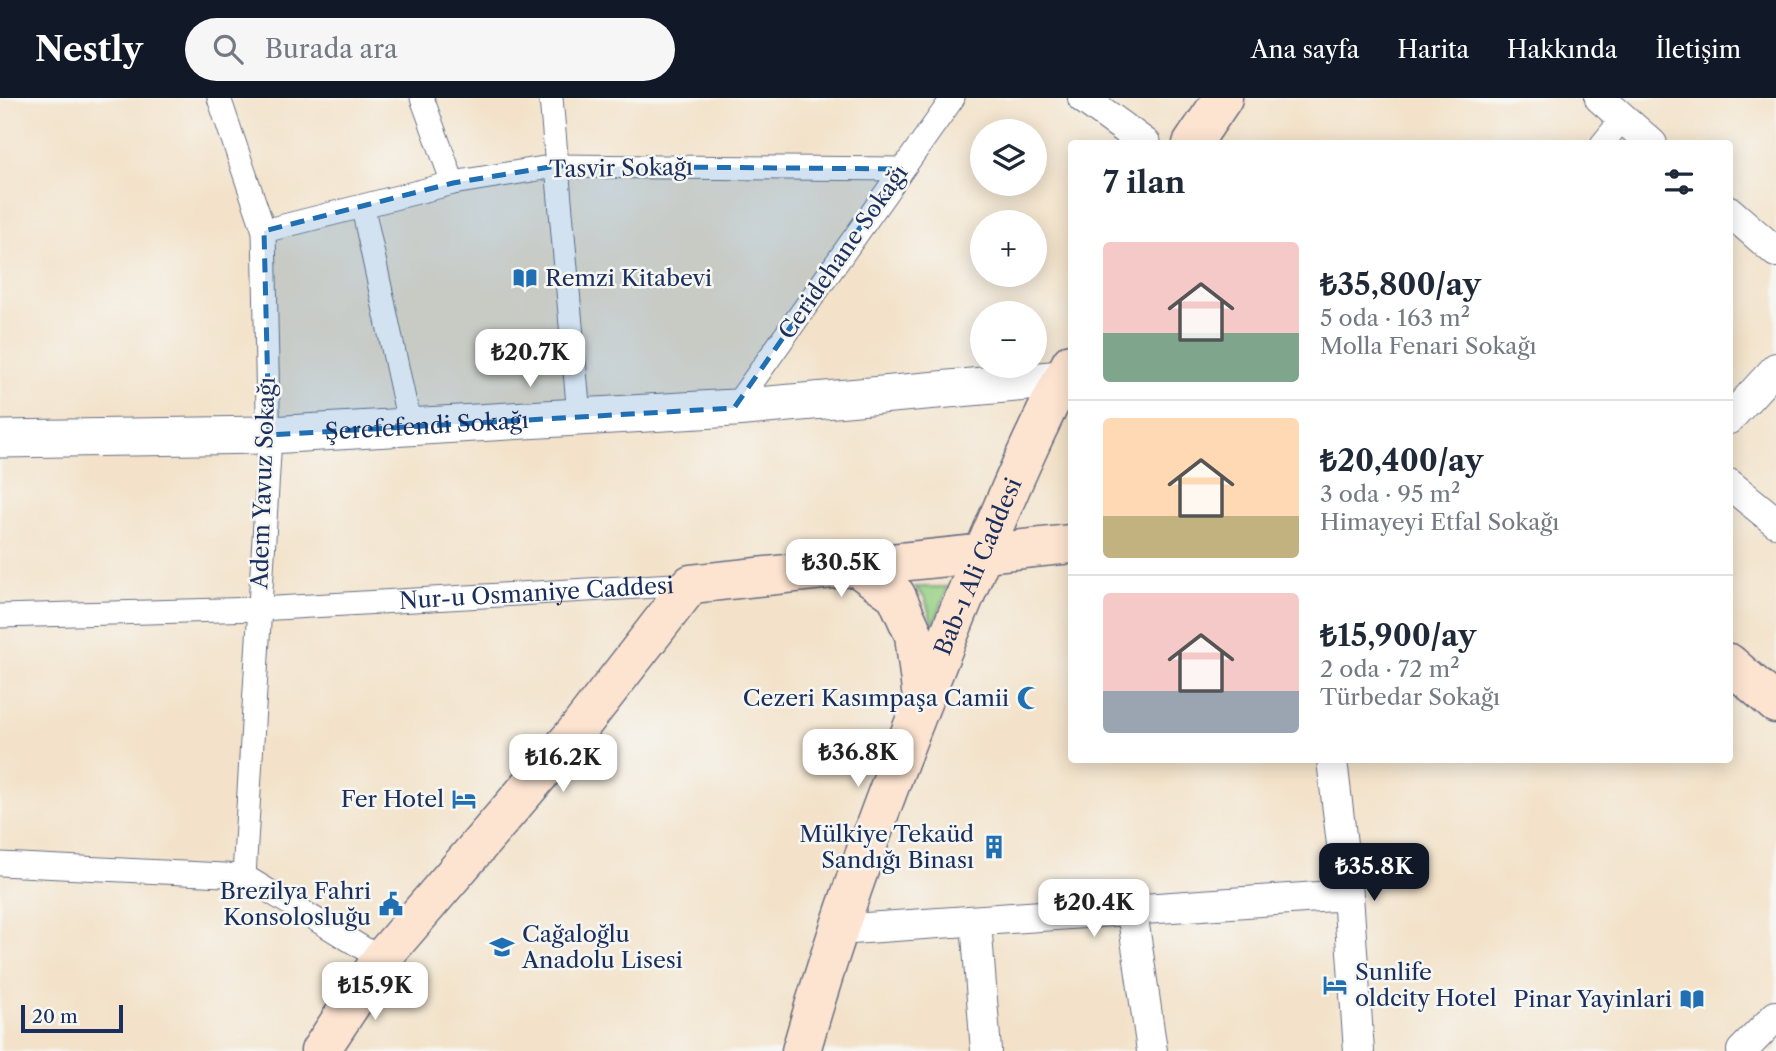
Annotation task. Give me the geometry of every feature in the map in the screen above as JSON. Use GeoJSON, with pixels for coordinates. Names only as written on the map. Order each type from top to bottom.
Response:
{"type":"FeatureCollection","features":[{"type":"Feature","properties":{"kind":"main road"},"geometry":{"type":"LineString","coordinates":[[1195,140],[1223,98]]}},
{"type":"Feature","properties":{"kind":"main road","name":"Bab-ı Ali Caddesi"},"geometry":{"type":"LineString","coordinates":[[801,1051],[837,930],[922,703],[984,552],[1067,371]]}},
{"type":"Feature","properties":{"kind":"main road","name":"Nur-u Osmaniye Caddesi"},"geometry":{"type":"LineString","coordinates":[[691,584],[1068,544]]}},
{"type":"Feature","properties":{"kind":"main road"},"geometry":{"type":"LineString","coordinates":[[858,568],[896,594],[914,635],[922,703]]}},
{"type":"Feature","properties":{"kind":"main road"},"geometry":{"type":"LineString","coordinates":[[320,1051],[381,959],[576,732],[691,584]]}},
{"type":"Feature","properties":{"kind":"main road"},"geometry":{"type":"LineString","coordinates":[[1733,666],[1776,704]]}},
{"type":"Feature","properties":{"kind":"street","name":"Adem Yavuz Sokağı"},"geometry":{"type":"LineString","coordinates":[[219,98],[264,231],[269,435],[244,876]]}},
{"type":"Feature","properties":{"kind":"street"},"geometry":{"type":"LineString","coordinates":[[422,98],[453,183]]}},
{"type":"Feature","properties":{"kind":"street"},"geometry":{"type":"LineString","coordinates":[[551,98],[579,416]]}},
{"type":"Feature","properties":{"kind":"street","name":"Ceridehane Sokağı"},"geometry":{"type":"LineString","coordinates":[[734,408],[953,98]]}},
{"type":"Feature","properties":{"kind":"street"},"geometry":{"type":"LineString","coordinates":[[1083,98],[1141,140]]}},
{"type":"Feature","properties":{"kind":"street"},"geometry":{"type":"LineString","coordinates":[[1600,98],[1648,140]]}},
{"type":"Feature","properties":{"kind":"street"},"geometry":{"type":"LineString","coordinates":[[1605,140],[1623,118]]}},
{"type":"Feature","properties":{"kind":"street","name":"Tasvir Sokağı"},"geometry":{"type":"LineString","coordinates":[[264,231],[453,183],[556,166],[901,169]]}},
{"type":"Feature","properties":{"kind":"street"},"geometry":{"type":"LineString","coordinates":[[363,208],[405,404],[412,424]]}},
{"type":"Feature","properties":{"kind":"street"},"geometry":{"type":"LineString","coordinates":[[1733,214],[1776,252]]}},
{"type":"Feature","properties":{"kind":"street"},"geometry":{"type":"LineString","coordinates":[[1733,415],[1776,368]]}},
{"type":"Feature","properties":{"kind":"street","name":"Şerefefendi Sokağı"},"geometry":{"type":"LineString","coordinates":[[0,439],[269,435],[412,424],[734,408],[1067,371]]}},
{"type":"Feature","properties":{"kind":"street"},"geometry":{"type":"LineString","coordinates":[[1733,487],[1776,522]]}},
{"type":"Feature","properties":{"kind":"street","name":"Nur-u Osmaniye Caddesi"},"geometry":{"type":"LineString","coordinates":[[0,616],[259,608],[691,584]]}},
{"type":"Feature","properties":{"kind":"street"},"geometry":{"type":"LineString","coordinates":[[1332,763],[1348,895],[1359,1051]]}},
{"type":"Feature","properties":{"kind":"street"},"geometry":{"type":"LineString","coordinates":[[0,864],[244,876],[381,959]]}},
{"type":"Feature","properties":{"kind":"street"},"geometry":{"type":"LineString","coordinates":[[837,930],[1348,895]]}},
{"type":"Feature","properties":{"kind":"street"},"geometry":{"type":"LineString","coordinates":[[1132,911],[1152,1051]]}},
{"type":"Feature","properties":{"kind":"street"},"geometry":{"type":"LineString","coordinates":[[976,922],[986,1051]]}},
{"type":"Feature","properties":{"kind":"street"},"geometry":{"type":"LineString","coordinates":[[1742,1051],[1776,1016]]}},
{"type":"Feature","properties":{"kind":"highlighted area"},"geometry":{"type":"Polygon","coordinates":[[[556,166],[901,169],[734,408],[269,435],[264,231],[453,183],[556,166]]]}},
{"type":"Feature","properties":{"kind":"green space"},"geometry":{"type":"Polygon","coordinates":[[[915,587],[948,587],[933,626],[925,598],[915,587]]]}},
{"type":"Feature","properties":{"kind":"place","name":"Remzi Kitabevi"},"geometry":{"type":"Point","coordinates":[525,278]}},
{"type":"Feature","properties":{"kind":"place","name":"Cezeri Kasımpaşa Camii"},"geometry":{"type":"Point","coordinates":[1029,698]}},
{"type":"Feature","properties":{"kind":"place","name":"Fer Hotel"},"geometry":{"type":"Point","coordinates":[464,799]}},
{"type":"Feature","properties":{"kind":"place","name":"Mülkiye Tekaüd Sandığı Binası"},"geometry":{"type":"Point","coordinates":[994,847]}},
{"type":"Feature","properties":{"kind":"place","name":"Brezilya Fahri Konsolosluğu"},"geometry":{"type":"Point","coordinates":[391,904]}},
{"type":"Feature","properties":{"kind":"place","name":"Cağaloğlu Anadolu Lisesi"},"geometry":{"type":"Point","coordinates":[502,947]}},
{"type":"Feature","properties":{"kind":"place","name":"Sunlife oldcity Hotel"},"geometry":{"type":"Point","coordinates":[1335,985]}},
{"type":"Feature","properties":{"kind":"place","name":"Pinar Yayinlari"},"geometry":{"type":"Point","coordinates":[1692,999]}}]}
